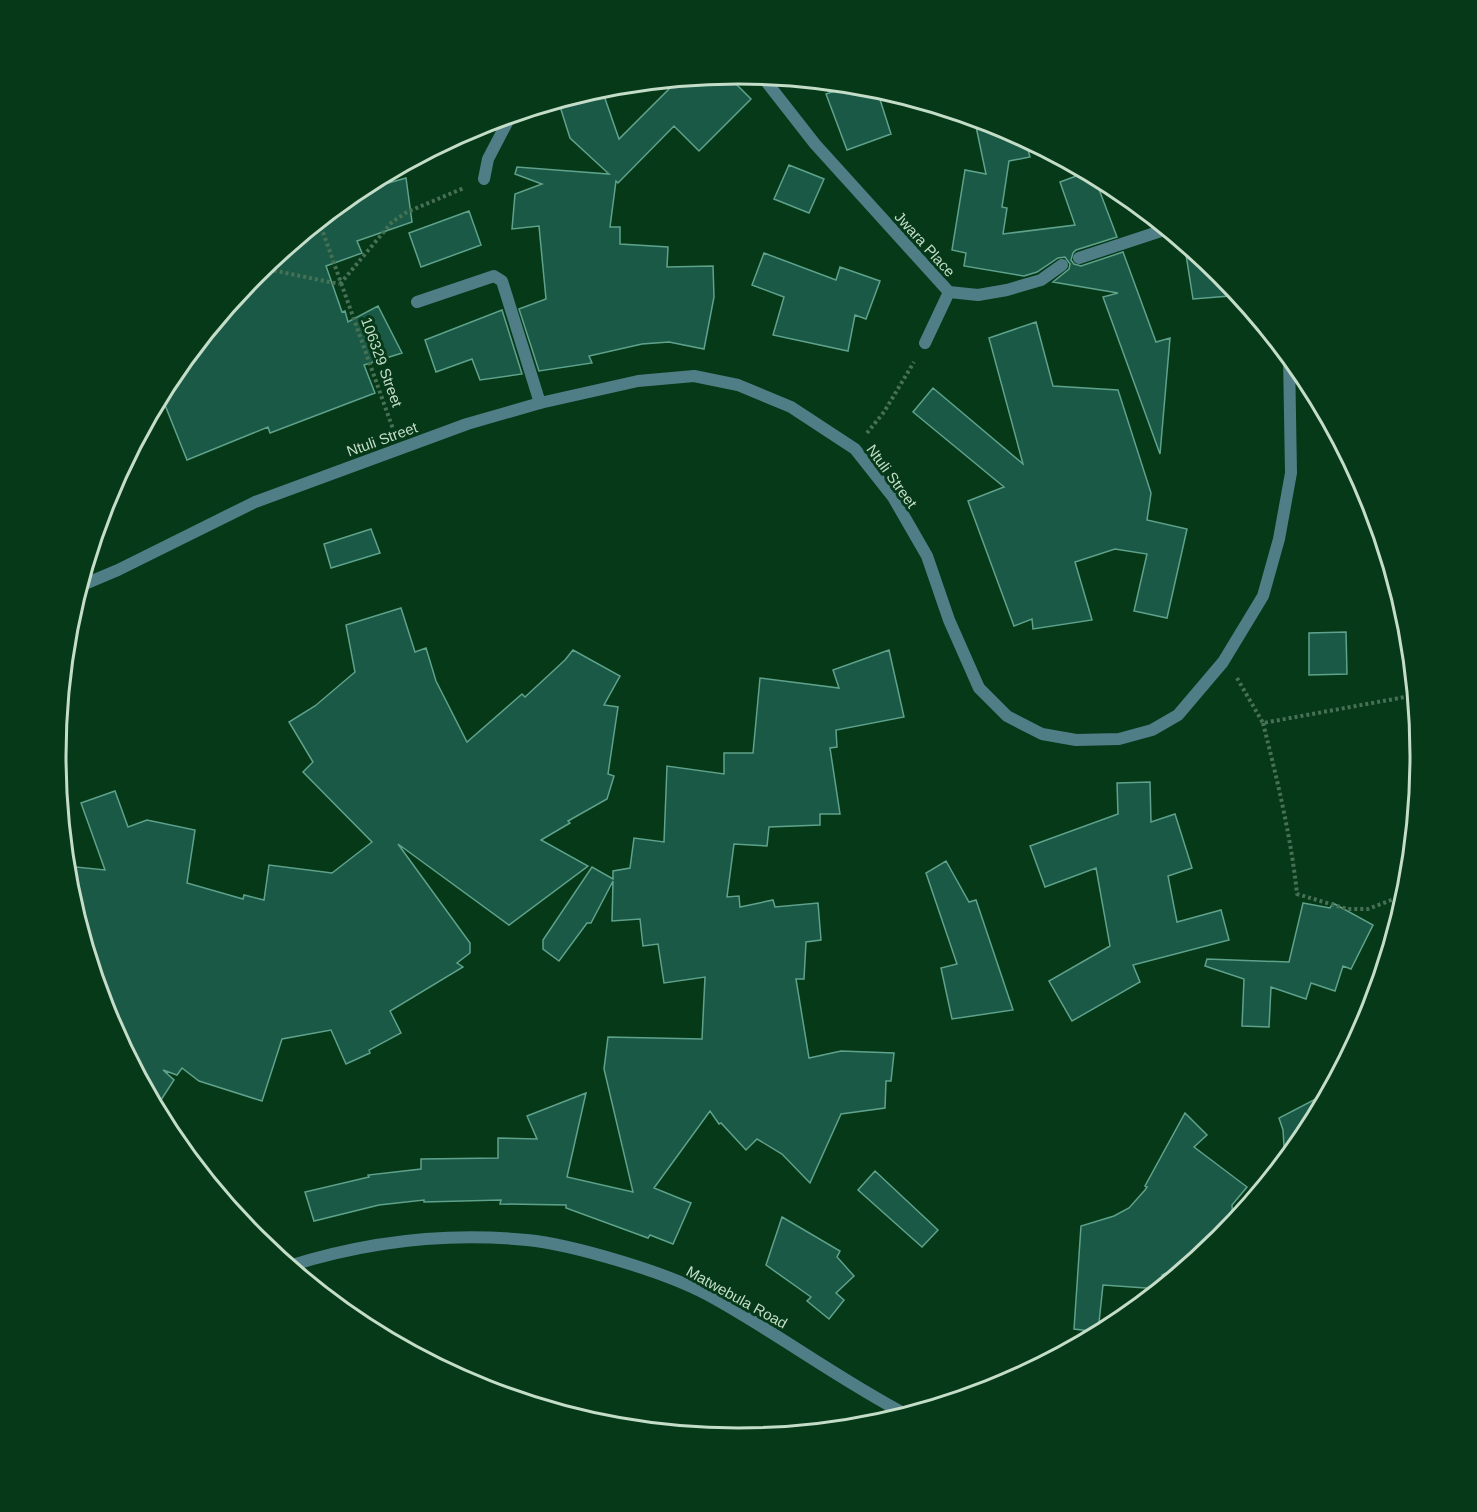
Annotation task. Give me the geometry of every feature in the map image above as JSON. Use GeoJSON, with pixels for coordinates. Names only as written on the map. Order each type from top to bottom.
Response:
{"type":"FeatureCollection","features":[{"type":"Feature","properties":{"kind":"street","name":"Jwara Place"},"geometry":{"type":"LineString","coordinates":[[768,84],[815,144],[949,292],[925,343]]}},
{"type":"Feature","properties":{"kind":"street"},"geometry":{"type":"LineString","coordinates":[[484,179],[489,159],[506,125]]}},
{"type":"Feature","properties":{"kind":"street"},"geometry":{"type":"LineString","coordinates":[[1079,258],[1160,231]]}},
{"type":"Feature","properties":{"kind":"street"},"geometry":{"type":"LineString","coordinates":[[949,292],[978,295],[1007,290],[1041,280],[1062,265]]}},
{"type":"Feature","properties":{"kind":"street"},"geometry":{"type":"LineString","coordinates":[[417,302],[494,276],[499,278],[502,281],[540,403]]}},
{"type":"Feature","properties":{"kind":"street","name":"Ntuli Street"},"geometry":{"type":"LineString","coordinates":[[89,582],[255,502],[467,424],[540,403],[638,381],[694,376],[738,385],[791,407],[855,449],[893,497],[927,556],[949,621],[979,688],[1007,717],[1042,734],[1076,740],[1119,739],[1152,730],[1178,715],[1223,662],[1263,596],[1279,540],[1291,473],[1289,370]]}},
{"type":"Feature","properties":{"kind":"street","name":"Matwebula Road"},"geometry":{"type":"LineString","coordinates":[[297,1264],[409,1240],[444,1238],[528,1240],[592,1252],[654,1271],[708,1295],[898,1410]]}},
{"type":"Feature","properties":{"kind":"path"},"geometry":{"type":"LineString","coordinates":[[273,270],[340,284],[392,222],[407,212],[484,179]]}},
{"type":"Feature","properties":{"kind":"path","name":"106329 Street"},"geometry":{"type":"LineString","coordinates":[[321,228],[389,417],[398,450]]}},
{"type":"Feature","properties":{"kind":"path"},"geometry":{"type":"LineString","coordinates":[[855,449],[884,412],[925,343]]}},
{"type":"Feature","properties":{"kind":"path"},"geometry":{"type":"LineString","coordinates":[[1223,662],[1241,683],[1263,723],[1280,790],[1297,894],[1347,909],[1368,909],[1395,898]]}},
{"type":"Feature","properties":{"kind":"path"},"geometry":{"type":"LineString","coordinates":[[1263,723],[1408,696]]}},
{"type":"Feature","properties":{"kind":"building"},"geometry":{"type":"Polygon","coordinates":[[[735,83],[751,99],[699,151],[674,126],[618,183],[616,181],[610,227],[620,227],[620,244],[668,247],[667,267],[713,266],[714,297],[704,349],[669,342],[642,344],[589,356],[592,363],[539,371],[519,309],[546,299],[539,226],[512,229],[515,194],[542,184],[515,174],[517,167],[609,174],[570,138],[560,107],[564,106],[604,97],[619,139],[671,87],[735,83]]]}},
{"type":"Feature","properties":{"kind":"building"},"geometry":{"type":"Polygon","coordinates":[[[836,91],[880,98],[891,134],[847,150],[826,94],[836,91]]]}},
{"type":"Feature","properties":{"kind":"building"},"geometry":{"type":"Polygon","coordinates":[[[976,127],[1028,149],[1030,157],[1009,161],[1002,207],[1007,208],[1003,234],[1075,225],[1060,182],[1077,176],[1099,189],[1117,237],[1076,250],[1071,260],[1074,264],[1081,266],[1123,252],[1156,342],[1170,338],[1160,454],[1103,297],[1118,293],[1053,282],[1069,269],[1070,264],[1065,257],[1058,258],[1037,272],[1024,276],[964,266],[966,253],[952,250],[965,170],[986,174],[976,127]]]}},
{"type":"Feature","properties":{"kind":"building"},"geometry":{"type":"Polygon","coordinates":[[[789,165],[824,179],[809,213],[774,199],[789,165]]]}},
{"type":"Feature","properties":{"kind":"building"},"geometry":{"type":"Polygon","coordinates":[[[406,178],[412,222],[357,241],[362,253],[326,266],[342,312],[345,311],[348,322],[378,306],[402,353],[364,365],[375,393],[270,433],[268,427],[187,460],[165,405],[179,382],[233,313],[263,280],[329,222],[387,183],[406,178]]]}},
{"type":"Feature","properties":{"kind":"building"},"geometry":{"type":"Polygon","coordinates":[[[469,211],[481,245],[421,267],[409,233],[469,211]]]}},
{"type":"Feature","properties":{"kind":"building"},"geometry":{"type":"Polygon","coordinates":[[[764,253],[836,280],[840,267],[880,281],[866,319],[855,315],[848,351],[773,335],[784,297],[752,285],[764,253]]]}},
{"type":"Feature","properties":{"kind":"building"},"geometry":{"type":"Polygon","coordinates":[[[1186,254],[1229,296],[1193,299],[1186,254]]]}},
{"type":"Feature","properties":{"kind":"building"},"geometry":{"type":"Polygon","coordinates":[[[502,310],[522,374],[480,380],[472,359],[436,372],[425,340],[502,310]]]}},
{"type":"Feature","properties":{"kind":"building"},"geometry":{"type":"Polygon","coordinates":[[[1036,322],[1053,386],[1118,390],[1151,493],[1147,520],[1187,529],[1167,618],[1134,611],[1147,554],[1115,549],[1075,562],[1092,620],[1033,629],[1032,619],[1014,626],[968,501],[1004,487],[913,412],[933,388],[1023,464],[989,338],[1036,322]]]}},
{"type":"Feature","properties":{"kind":"building"},"geometry":{"type":"Polygon","coordinates":[[[371,529],[380,553],[331,568],[324,544],[371,529]]]}},
{"type":"Feature","properties":{"kind":"building"},"geometry":{"type":"Polygon","coordinates":[[[401,608],[415,652],[426,648],[436,681],[467,742],[522,694],[525,697],[573,650],[620,676],[604,705],[618,707],[608,774],[614,776],[607,799],[568,821],[570,823],[541,840],[588,866],[509,925],[398,844],[470,943],[470,953],[457,963],[463,967],[390,1011],[401,1033],[369,1050],[370,1053],[346,1064],[331,1030],[282,1039],[262,1101],[199,1081],[182,1068],[177,1075],[163,1070],[174,1080],[161,1100],[135,1053],[117,1013],[89,930],[76,867],[105,870],[81,803],[115,791],[128,827],[147,820],[195,830],[187,883],[243,899],[244,895],[264,900],[269,865],[332,873],[372,842],[303,772],[313,762],[289,722],[315,706],[355,672],[346,625],[401,608]]]}},
{"type":"Feature","properties":{"kind":"building"},"geometry":{"type":"Polygon","coordinates":[[[1346,632],[1347,674],[1309,675],[1309,633],[1346,632]]]}},
{"type":"Feature","properties":{"kind":"building"},"geometry":{"type":"Polygon","coordinates":[[[889,650],[904,717],[836,730],[837,747],[830,748],[840,814],[820,814],[820,825],[769,827],[767,846],[734,844],[727,897],[739,896],[740,907],[773,900],[775,907],[818,903],[821,940],[806,942],[804,979],[796,979],[809,1058],[841,1051],[894,1053],[891,1081],[886,1081],[885,1108],[841,1114],[810,1183],[782,1154],[757,1139],[746,1150],[721,1123],[719,1124],[710,1111],[654,1188],[691,1203],[673,1244],[650,1235],[648,1238],[566,1208],[566,1205],[500,1204],[501,1200],[424,1202],[424,1200],[379,1205],[314,1221],[305,1192],[369,1177],[368,1175],[421,1169],[421,1159],[498,1158],[498,1138],[537,1139],[527,1116],[586,1093],[567,1177],[633,1192],[604,1069],[608,1037],[702,1039],[705,977],[664,983],[658,944],[643,946],[640,919],[612,921],[613,881],[591,923],[587,923],[559,961],[543,949],[543,940],[592,867],[613,879],[613,871],[630,868],[634,838],[664,842],[667,766],[724,774],[724,753],[753,753],[760,678],[839,688],[833,670],[889,650]]]}},
{"type":"Feature","properties":{"kind":"building"},"geometry":{"type":"Polygon","coordinates":[[[1150,782],[1151,822],[1175,814],[1192,868],[1168,876],[1177,922],[1221,910],[1229,940],[1133,965],[1140,982],[1072,1021],[1049,981],[1110,946],[1096,868],[1045,887],[1030,846],[1118,814],[1117,783],[1150,782]]]}},
{"type":"Feature","properties":{"kind":"building"},"geometry":{"type":"Polygon","coordinates":[[[946,861],[969,902],[976,900],[1013,1010],[952,1019],[941,968],[957,964],[926,873],[946,861]]]}},
{"type":"Feature","properties":{"kind":"building"},"geometry":{"type":"Polygon","coordinates":[[[1303,903],[1330,908],[1333,903],[1373,925],[1351,969],[1343,966],[1335,991],[1311,983],[1306,999],[1271,987],[1269,1027],[1242,1026],[1244,979],[1205,966],[1207,959],[1289,962],[1303,903]]]}},
{"type":"Feature","properties":{"kind":"building"},"geometry":{"type":"Polygon","coordinates":[[[1317,1098],[1284,1149],[1283,1130],[1279,1118],[1317,1098]]]}},
{"type":"Feature","properties":{"kind":"building"},"geometry":{"type":"Polygon","coordinates":[[[1185,1113],[1207,1135],[1194,1147],[1247,1187],[1232,1205],[1232,1212],[1214,1232],[1182,1262],[1162,1275],[1163,1278],[1150,1288],[1103,1285],[1099,1323],[1087,1331],[1074,1329],[1081,1226],[1114,1216],[1129,1208],[1147,1187],[1145,1186],[1185,1113]]]}},
{"type":"Feature","properties":{"kind":"building"},"geometry":{"type":"Polygon","coordinates":[[[875,1171],[938,1230],[922,1247],[858,1190],[875,1171]]]}},
{"type":"Feature","properties":{"kind":"building"},"geometry":{"type":"Polygon","coordinates":[[[782,1217],[840,1251],[837,1257],[854,1276],[836,1293],[844,1300],[829,1319],[807,1301],[811,1297],[766,1265],[782,1217]]]}}]}
